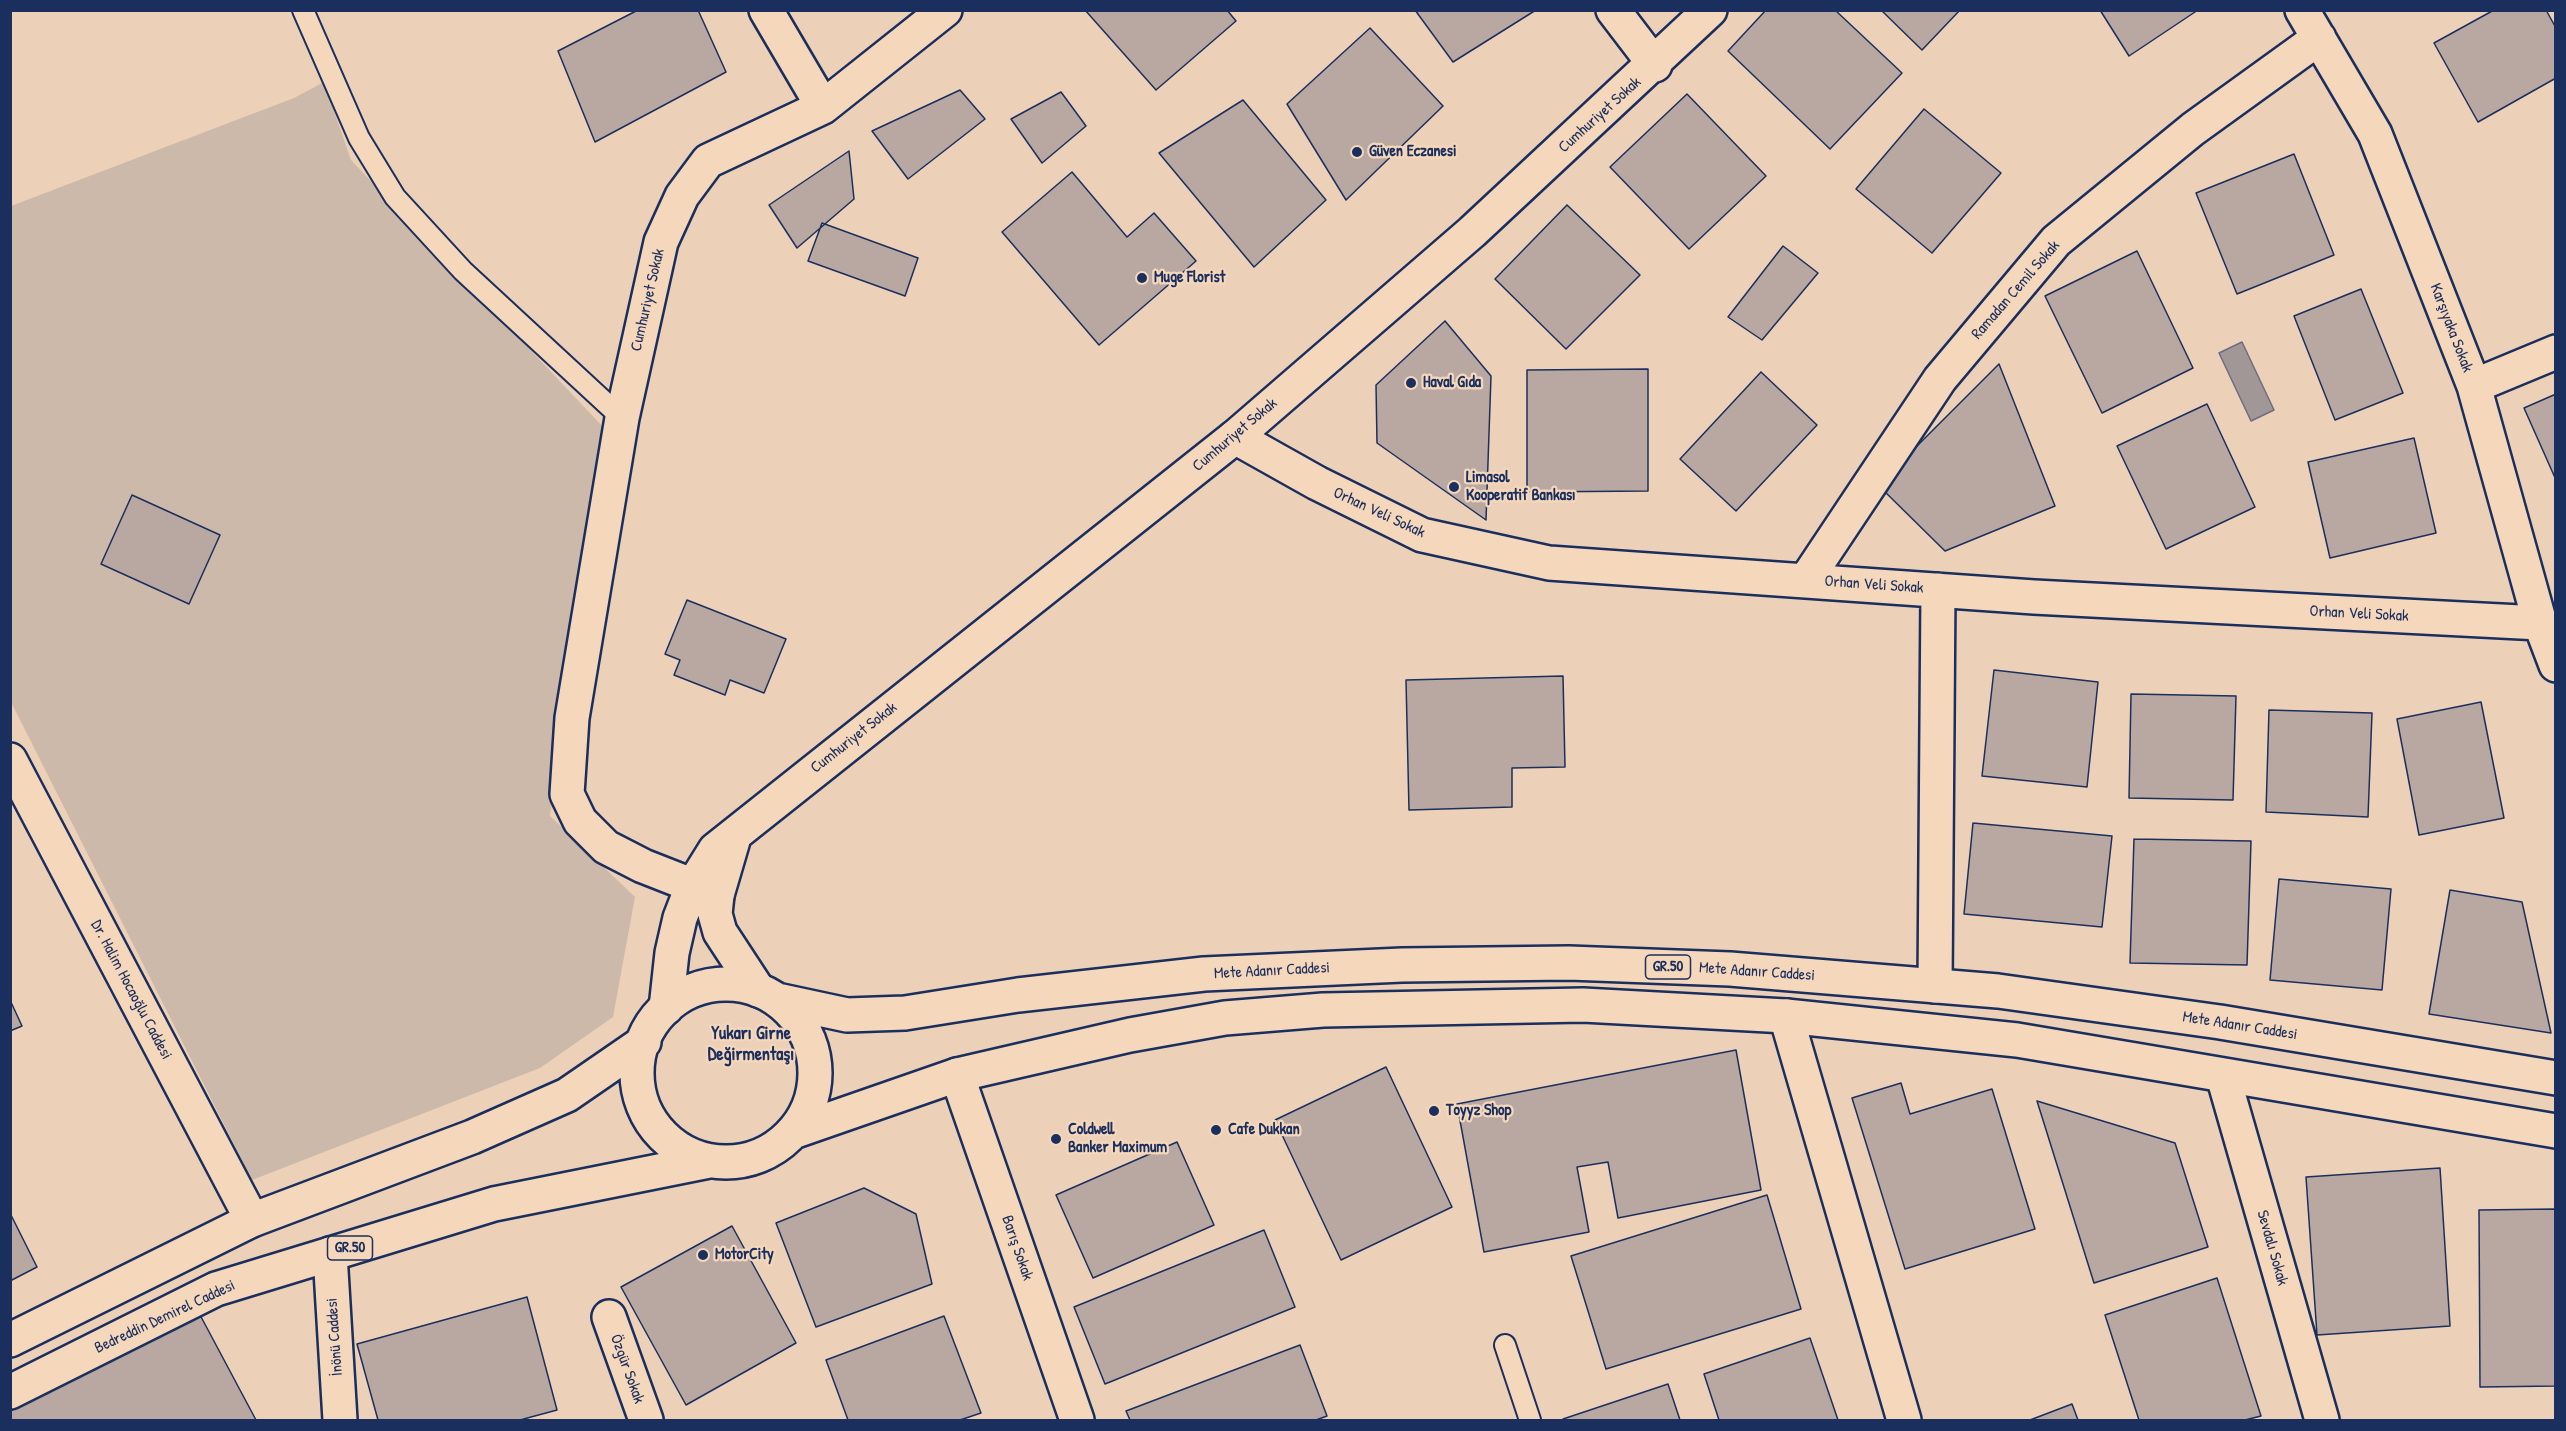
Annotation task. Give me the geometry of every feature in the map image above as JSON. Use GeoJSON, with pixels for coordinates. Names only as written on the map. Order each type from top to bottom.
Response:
{"type":"FeatureCollection","features":[{"type":"Feature","properties":{"kind":"street"},"geometry":{"type":"LineString","coordinates":[[766,10],[823,107]]}},
{"type":"Feature","properties":{"kind":"street","name":"Cumhuriyet Sokak"},"geometry":{"type":"LineString","coordinates":[[945,10],[823,107],[708,162],[682,196],[661,242],[622,418],[572,718],[567,794],[580,821],[606,847],[704,891],[735,832],[1235,437],[1472,232],[1654,65],[1701,14]]}},
{"type":"Feature","properties":{"kind":"street"},"geometry":{"type":"LineString","coordinates":[[1613,10],[1654,65]]}},
{"type":"Feature","properties":{"kind":"street","name":"Karşıyaka Sokak"},"geometry":{"type":"LineString","coordinates":[[2302,10],[2375,134],[2474,386],[2540,623],[2556,665]]}},
{"type":"Feature","properties":{"kind":"street","name":"Ramadan Cemil Sokak"},"geometry":{"type":"LineString","coordinates":[[1806,580],[1940,379],[2056,241],[2193,129],[2319,38]]}},
{"type":"Feature","properties":{"kind":"street"},"geometry":{"type":"LineString","coordinates":[[2474,386],[2556,352]]}},
{"type":"Feature","properties":{"kind":"street","name":"Orhan Veli Sokak"},"geometry":{"type":"LineString","coordinates":[[1235,437],[1317,483],[1422,535],[1549,563],[1938,590],[2540,623]]}},
{"type":"Feature","properties":{"kind":"street"},"geometry":{"type":"LineString","coordinates":[[1935,986],[1938,590]]}},
{"type":"Feature","properties":{"kind":"street","name":"Dr. Halim Hocaoğlu Caddesi"},"geometry":{"type":"LineString","coordinates":[[10,760],[252,1220]]}},
{"type":"Feature","properties":{"kind":"street"},"geometry":{"type":"LineString","coordinates":[[666,1008],[680,918],[704,891],[715,914],[720,932],[768,995]]}},
{"type":"Feature","properties":{"kind":"street","name":"Mete Adanır Caddesi"},"geometry":{"type":"LineString","coordinates":[[768,995],[847,1015],[905,1013],[1018,995],[1204,974],[1402,965],[1569,963],[1730,969],[1998,991],[2220,1022],[2556,1078]]}},
{"type":"Feature","properties":{"kind":"street","name":"GR.50"},"geometry":{"type":"LineString","coordinates":[[734,985],[768,995],[795,1017],[808,1038],[815,1062],[812,1095],[807,1111],[793,1132],[776,1147],[755,1158],[732,1162],[709,1161],[688,1154],[669,1142],[649,1116],[638,1086],[638,1063],[644,1042],[649,1029],[666,1008],[687,994],[710,986],[734,985]]}},
{"type":"Feature","properties":{"kind":"street","name":"GR.50"},"geometry":{"type":"LineString","coordinates":[[793,1132],[957,1075],[1130,1035],[1225,1018],[1323,1010],[1582,1005],[1786,1016],[2017,1040],[2556,1131]]}},
{"type":"Feature","properties":{"kind":"street"},"geometry":{"type":"LineString","coordinates":[[1786,1016],[1904,1420]]}},
{"type":"Feature","properties":{"kind":"street","name":"GR.50"},"geometry":{"type":"LineString","coordinates":[[10,1340],[252,1220],[472,1137],[567,1095],[644,1042]]}},
{"type":"Feature","properties":{"kind":"street","name":"Barış Sokak"},"geometry":{"type":"LineString","coordinates":[[957,1075],[1077,1420]]}},
{"type":"Feature","properties":{"kind":"street","name":"Sevdalı Sokak"},"geometry":{"type":"LineString","coordinates":[[2223,1076],[2322,1420]]}},
{"type":"Feature","properties":{"kind":"street","name":"Bedreddin Demirel Caddesi"},"geometry":{"type":"LineString","coordinates":[[10,1392],[216,1289],[494,1204],[709,1161]]}},
{"type":"Feature","properties":{"kind":"street","name":"İnönü Caddesi"},"geometry":{"type":"LineString","coordinates":[[330,1254],[340,1420]]}},
{"type":"Feature","properties":{"kind":"street","name":"Özgür Sokak"},"geometry":{"type":"LineString","coordinates":[[609,1317],[646,1420]]}},
{"type":"Feature","properties":{"kind":"lane"},"geometry":{"type":"LineString","coordinates":[[303,10],[358,138],[395,197],[463,271],[622,418]]}},
{"type":"Feature","properties":{"kind":"lane"},"geometry":{"type":"LineString","coordinates":[[1505,1345],[1530,1420]]}},
{"type":"Feature","properties":{"kind":"shaded area"},"geometry":{"type":"Polygon","coordinates":[[[324,82],[351,160],[604,428],[550,816],[635,897],[613,1017],[540,1068],[252,1180],[11,702],[11,206],[294,98],[324,82]]]}},
{"type":"Feature","properties":{"kind":"shaded area"},"geometry":{"type":"Polygon","coordinates":[[[2242,342],[2274,410],[2251,421],[2219,353],[2242,342]]]}},
{"type":"Feature","properties":{"kind":"building"},"geometry":{"type":"Polygon","coordinates":[[[638,10],[698,10],[726,72],[595,142],[558,51],[638,10]]]}},
{"type":"Feature","properties":{"kind":"building"},"geometry":{"type":"Polygon","coordinates":[[[1085,10],[1227,10],[1236,21],[1156,90],[1085,10]]]}},
{"type":"Feature","properties":{"kind":"building"},"geometry":{"type":"Polygon","coordinates":[[[1415,10],[1536,10],[1453,62],[1415,10]]]}},
{"type":"Feature","properties":{"kind":"building"},"geometry":{"type":"Polygon","coordinates":[[[1766,10],[1835,10],[1902,73],[1830,149],[1728,51],[1766,10]]]}},
{"type":"Feature","properties":{"kind":"building"},"geometry":{"type":"Polygon","coordinates":[[[1881,10],[1960,10],[1922,50],[1881,10]]]}},
{"type":"Feature","properties":{"kind":"building"},"geometry":{"type":"Polygon","coordinates":[[[2100,10],[2198,10],[2129,56],[2100,10]]]}},
{"type":"Feature","properties":{"kind":"building"},"geometry":{"type":"Polygon","coordinates":[[[2494,10],[2546,10],[2556,28],[2556,78],[2478,122],[2434,43],[2494,10]]]}},
{"type":"Feature","properties":{"kind":"building"},"geometry":{"type":"Polygon","coordinates":[[[1370,28],[1443,106],[1346,200],[1287,104],[1370,28]]]}},
{"type":"Feature","properties":{"kind":"building"},"geometry":{"type":"Polygon","coordinates":[[[960,90],[985,119],[908,179],[872,131],[960,90]]]}},
{"type":"Feature","properties":{"kind":"building"},"geometry":{"type":"Polygon","coordinates":[[[1061,92],[1086,126],[1042,163],[1011,119],[1061,92]]]}},
{"type":"Feature","properties":{"kind":"building"},"geometry":{"type":"Polygon","coordinates":[[[1687,94],[1766,176],[1689,249],[1610,167],[1687,94]]]}},
{"type":"Feature","properties":{"kind":"building"},"geometry":{"type":"Polygon","coordinates":[[[1243,100],[1326,200],[1254,267],[1159,153],[1243,100]]]}},
{"type":"Feature","properties":{"kind":"building"},"geometry":{"type":"Polygon","coordinates":[[[1924,109],[2001,173],[1932,253],[1856,189],[1924,109]]]}},
{"type":"Feature","properties":{"kind":"building"},"geometry":{"type":"Polygon","coordinates":[[[849,151],[854,199],[797,248],[769,205],[849,151]]]}},
{"type":"Feature","properties":{"kind":"building"},"geometry":{"type":"Polygon","coordinates":[[[2294,154],[2334,255],[2237,294],[2196,193],[2294,154]]]}},
{"type":"Feature","properties":{"kind":"building"},"geometry":{"type":"Polygon","coordinates":[[[1072,172],[1127,237],[1154,213],[1196,261],[1099,345],[1002,232],[1072,172]]]}},
{"type":"Feature","properties":{"kind":"building"},"geometry":{"type":"Polygon","coordinates":[[[1567,205],[1640,275],[1566,349],[1495,279],[1567,205]]]}},
{"type":"Feature","properties":{"kind":"building"},"geometry":{"type":"Polygon","coordinates":[[[822,223],[918,258],[905,296],[808,261],[822,223]]]}},
{"type":"Feature","properties":{"kind":"building"},"geometry":{"type":"Polygon","coordinates":[[[1783,246],[1818,273],[1762,340],[1728,317],[1783,246]]]}},
{"type":"Feature","properties":{"kind":"building"},"geometry":{"type":"Polygon","coordinates":[[[2137,251],[2193,368],[2102,413],[2045,296],[2137,251]]]}},
{"type":"Feature","properties":{"kind":"building"},"geometry":{"type":"Polygon","coordinates":[[[2361,289],[2403,393],[2335,420],[2294,316],[2361,289]]]}},
{"type":"Feature","properties":{"kind":"building"},"geometry":{"type":"Polygon","coordinates":[[[1445,321],[1491,376],[1486,520],[1377,443],[1376,385],[1445,321]]]}},
{"type":"Feature","properties":{"kind":"building"},"geometry":{"type":"Polygon","coordinates":[[[1999,364],[2055,506],[1945,551],[1878,485],[1999,364]]]}},
{"type":"Feature","properties":{"kind":"building"},"geometry":{"type":"Polygon","coordinates":[[[1648,369],[1648,491],[1527,492],[1527,370],[1648,369]]]}},
{"type":"Feature","properties":{"kind":"building"},"geometry":{"type":"Polygon","coordinates":[[[1761,372],[1817,425],[1736,511],[1680,459],[1761,372]]]}},
{"type":"Feature","properties":{"kind":"building"},"geometry":{"type":"Polygon","coordinates":[[[2556,394],[2556,480],[2524,408],[2556,394]]]}},
{"type":"Feature","properties":{"kind":"building"},"geometry":{"type":"Polygon","coordinates":[[[2207,404],[2255,507],[2166,549],[2117,446],[2207,404]]]}},
{"type":"Feature","properties":{"kind":"building"},"geometry":{"type":"Polygon","coordinates":[[[2414,438],[2436,533],[2330,558],[2308,462],[2414,438]]]}},
{"type":"Feature","properties":{"kind":"building"},"geometry":{"type":"Polygon","coordinates":[[[132,495],[220,535],[189,604],[101,564],[132,495]]]}},
{"type":"Feature","properties":{"kind":"building"},"geometry":{"type":"Polygon","coordinates":[[[687,600],[786,639],[764,693],[730,680],[725,695],[674,675],[680,660],[665,654],[687,600]]]}},
{"type":"Feature","properties":{"kind":"building"},"geometry":{"type":"Polygon","coordinates":[[[1994,670],[2098,682],[2087,787],[1982,776],[1994,670]]]}},
{"type":"Feature","properties":{"kind":"building"},"geometry":{"type":"Polygon","coordinates":[[[1563,676],[1565,767],[1512,768],[1512,807],[1409,810],[1406,680],[1563,676]]]}},
{"type":"Feature","properties":{"kind":"building"},"geometry":{"type":"Polygon","coordinates":[[[2131,694],[2236,696],[2233,800],[2129,798],[2131,694]]]}},
{"type":"Feature","properties":{"kind":"building"},"geometry":{"type":"Polygon","coordinates":[[[2481,702],[2504,818],[2419,835],[2397,719],[2481,702]]]}},
{"type":"Feature","properties":{"kind":"building"},"geometry":{"type":"Polygon","coordinates":[[[2269,710],[2372,713],[2368,817],[2266,812],[2269,710]]]}},
{"type":"Feature","properties":{"kind":"building"},"geometry":{"type":"Polygon","coordinates":[[[1973,823],[2112,836],[2102,927],[1964,914],[1973,823]]]}},
{"type":"Feature","properties":{"kind":"building"},"geometry":{"type":"Polygon","coordinates":[[[2134,839],[2251,841],[2247,965],[2130,963],[2134,839]]]}},
{"type":"Feature","properties":{"kind":"building"},"geometry":{"type":"Polygon","coordinates":[[[2279,879],[2391,889],[2382,990],[2270,980],[2279,879]]]}},
{"type":"Feature","properties":{"kind":"building"},"geometry":{"type":"Polygon","coordinates":[[[2450,890],[2522,902],[2551,1033],[2429,1014],[2450,890]]]}},
{"type":"Feature","properties":{"kind":"building"},"geometry":{"type":"Polygon","coordinates":[[[10,1000],[22,1026],[10,1031],[10,1000]]]}},
{"type":"Feature","properties":{"kind":"building"},"geometry":{"type":"Polygon","coordinates":[[[1736,1050],[1761,1190],[1618,1218],[1608,1162],[1577,1167],[1589,1232],[1484,1252],[1457,1104],[1736,1050]]]}},
{"type":"Feature","properties":{"kind":"building"},"geometry":{"type":"Polygon","coordinates":[[[1386,1067],[1452,1207],[1341,1260],[1275,1120],[1386,1067]]]}},
{"type":"Feature","properties":{"kind":"building"},"geometry":{"type":"Polygon","coordinates":[[[1901,1083],[1910,1114],[1992,1089],[2035,1229],[1905,1269],[1852,1098],[1901,1083]]]}},
{"type":"Feature","properties":{"kind":"building"},"geometry":{"type":"Polygon","coordinates":[[[2037,1101],[2175,1143],[2208,1247],[2094,1283],[2037,1101]]]}},
{"type":"Feature","properties":{"kind":"building"},"geometry":{"type":"Polygon","coordinates":[[[1177,1142],[1214,1225],[1093,1278],[1056,1195],[1177,1142]]]}},
{"type":"Feature","properties":{"kind":"building"},"geometry":{"type":"Polygon","coordinates":[[[2440,1168],[2450,1326],[2317,1335],[2306,1177],[2440,1168]]]}},
{"type":"Feature","properties":{"kind":"building"},"geometry":{"type":"Polygon","coordinates":[[[864,1188],[916,1214],[932,1284],[816,1327],[776,1223],[864,1188]]]}},
{"type":"Feature","properties":{"kind":"building"},"geometry":{"type":"Polygon","coordinates":[[[1767,1195],[1801,1309],[1606,1369],[1571,1256],[1767,1195]]]}},
{"type":"Feature","properties":{"kind":"building"},"geometry":{"type":"Polygon","coordinates":[[[2556,1209],[2556,1386],[2480,1387],[2479,1210],[2556,1209]]]}},
{"type":"Feature","properties":{"kind":"building"},"geometry":{"type":"Polygon","coordinates":[[[10,1213],[37,1267],[10,1281],[10,1213]]]}},
{"type":"Feature","properties":{"kind":"building"},"geometry":{"type":"Polygon","coordinates":[[[732,1226],[796,1343],[686,1405],[621,1287],[732,1226]]]}},
{"type":"Feature","properties":{"kind":"building"},"geometry":{"type":"Polygon","coordinates":[[[1264,1230],[1295,1307],[1105,1384],[1074,1307],[1264,1230]]]}},
{"type":"Feature","properties":{"kind":"building"},"geometry":{"type":"Polygon","coordinates":[[[2217,1278],[2261,1416],[2245,1420],[2139,1420],[2105,1315],[2217,1278]]]}},
{"type":"Feature","properties":{"kind":"building"},"geometry":{"type":"Polygon","coordinates":[[[527,1297],[557,1410],[520,1420],[378,1420],[357,1344],[527,1297]]]}},
{"type":"Feature","properties":{"kind":"building"},"geometry":{"type":"Polygon","coordinates":[[[199,1313],[256,1420],[10,1420],[10,1411],[199,1313]]]}},
{"type":"Feature","properties":{"kind":"building"},"geometry":{"type":"Polygon","coordinates":[[[944,1316],[981,1413],[960,1420],[848,1420],[826,1360],[944,1316]]]}},
{"type":"Feature","properties":{"kind":"building"},"geometry":{"type":"Polygon","coordinates":[[[1810,1338],[1838,1420],[1719,1420],[1704,1374],[1810,1338]]]}},
{"type":"Feature","properties":{"kind":"building"},"geometry":{"type":"Polygon","coordinates":[[[1300,1345],[1327,1416],[1316,1420],[1130,1420],[1126,1411],[1300,1345]]]}},
{"type":"Feature","properties":{"kind":"building"},"geometry":{"type":"Polygon","coordinates":[[[1668,1384],[1680,1420],[1563,1420],[1563,1419],[1668,1384]]]}},
{"type":"Feature","properties":{"kind":"building"},"geometry":{"type":"Polygon","coordinates":[[[2072,1404],[2078,1420],[2030,1420],[2072,1404]]]}},
{"type":"Feature","properties":{"kind":"place","name":"Güven Eczanesi"},"geometry":{"type":"Point","coordinates":[1357,152]}},
{"type":"Feature","properties":{"kind":"place","name":"Muge Florist"},"geometry":{"type":"Point","coordinates":[1142,278]}},
{"type":"Feature","properties":{"kind":"place","name":"Haval Gıda"},"geometry":{"type":"Point","coordinates":[1411,383]}},
{"type":"Feature","properties":{"kind":"place","name":"Limasol Kooperatif Bankası"},"geometry":{"type":"Point","coordinates":[1454,487]}},
{"type":"Feature","properties":{"kind":"place","name":"Toyyz Shop"},"geometry":{"type":"Point","coordinates":[1434,1111]}},
{"type":"Feature","properties":{"kind":"place","name":"Cafe Dukkan"},"geometry":{"type":"Point","coordinates":[1216,1130]}},
{"type":"Feature","properties":{"kind":"place","name":"Coldwell Banker Maximum"},"geometry":{"type":"Point","coordinates":[1056,1139]}},
{"type":"Feature","properties":{"kind":"place","name":"MotorCity"},"geometry":{"type":"Point","coordinates":[703,1255]}},
{"type":"Feature","properties":{"kind":"district","name":"Yukarı Girne Değirmentaşı"},"geometry":{"type":"Point","coordinates":[751,1044]}}]}
